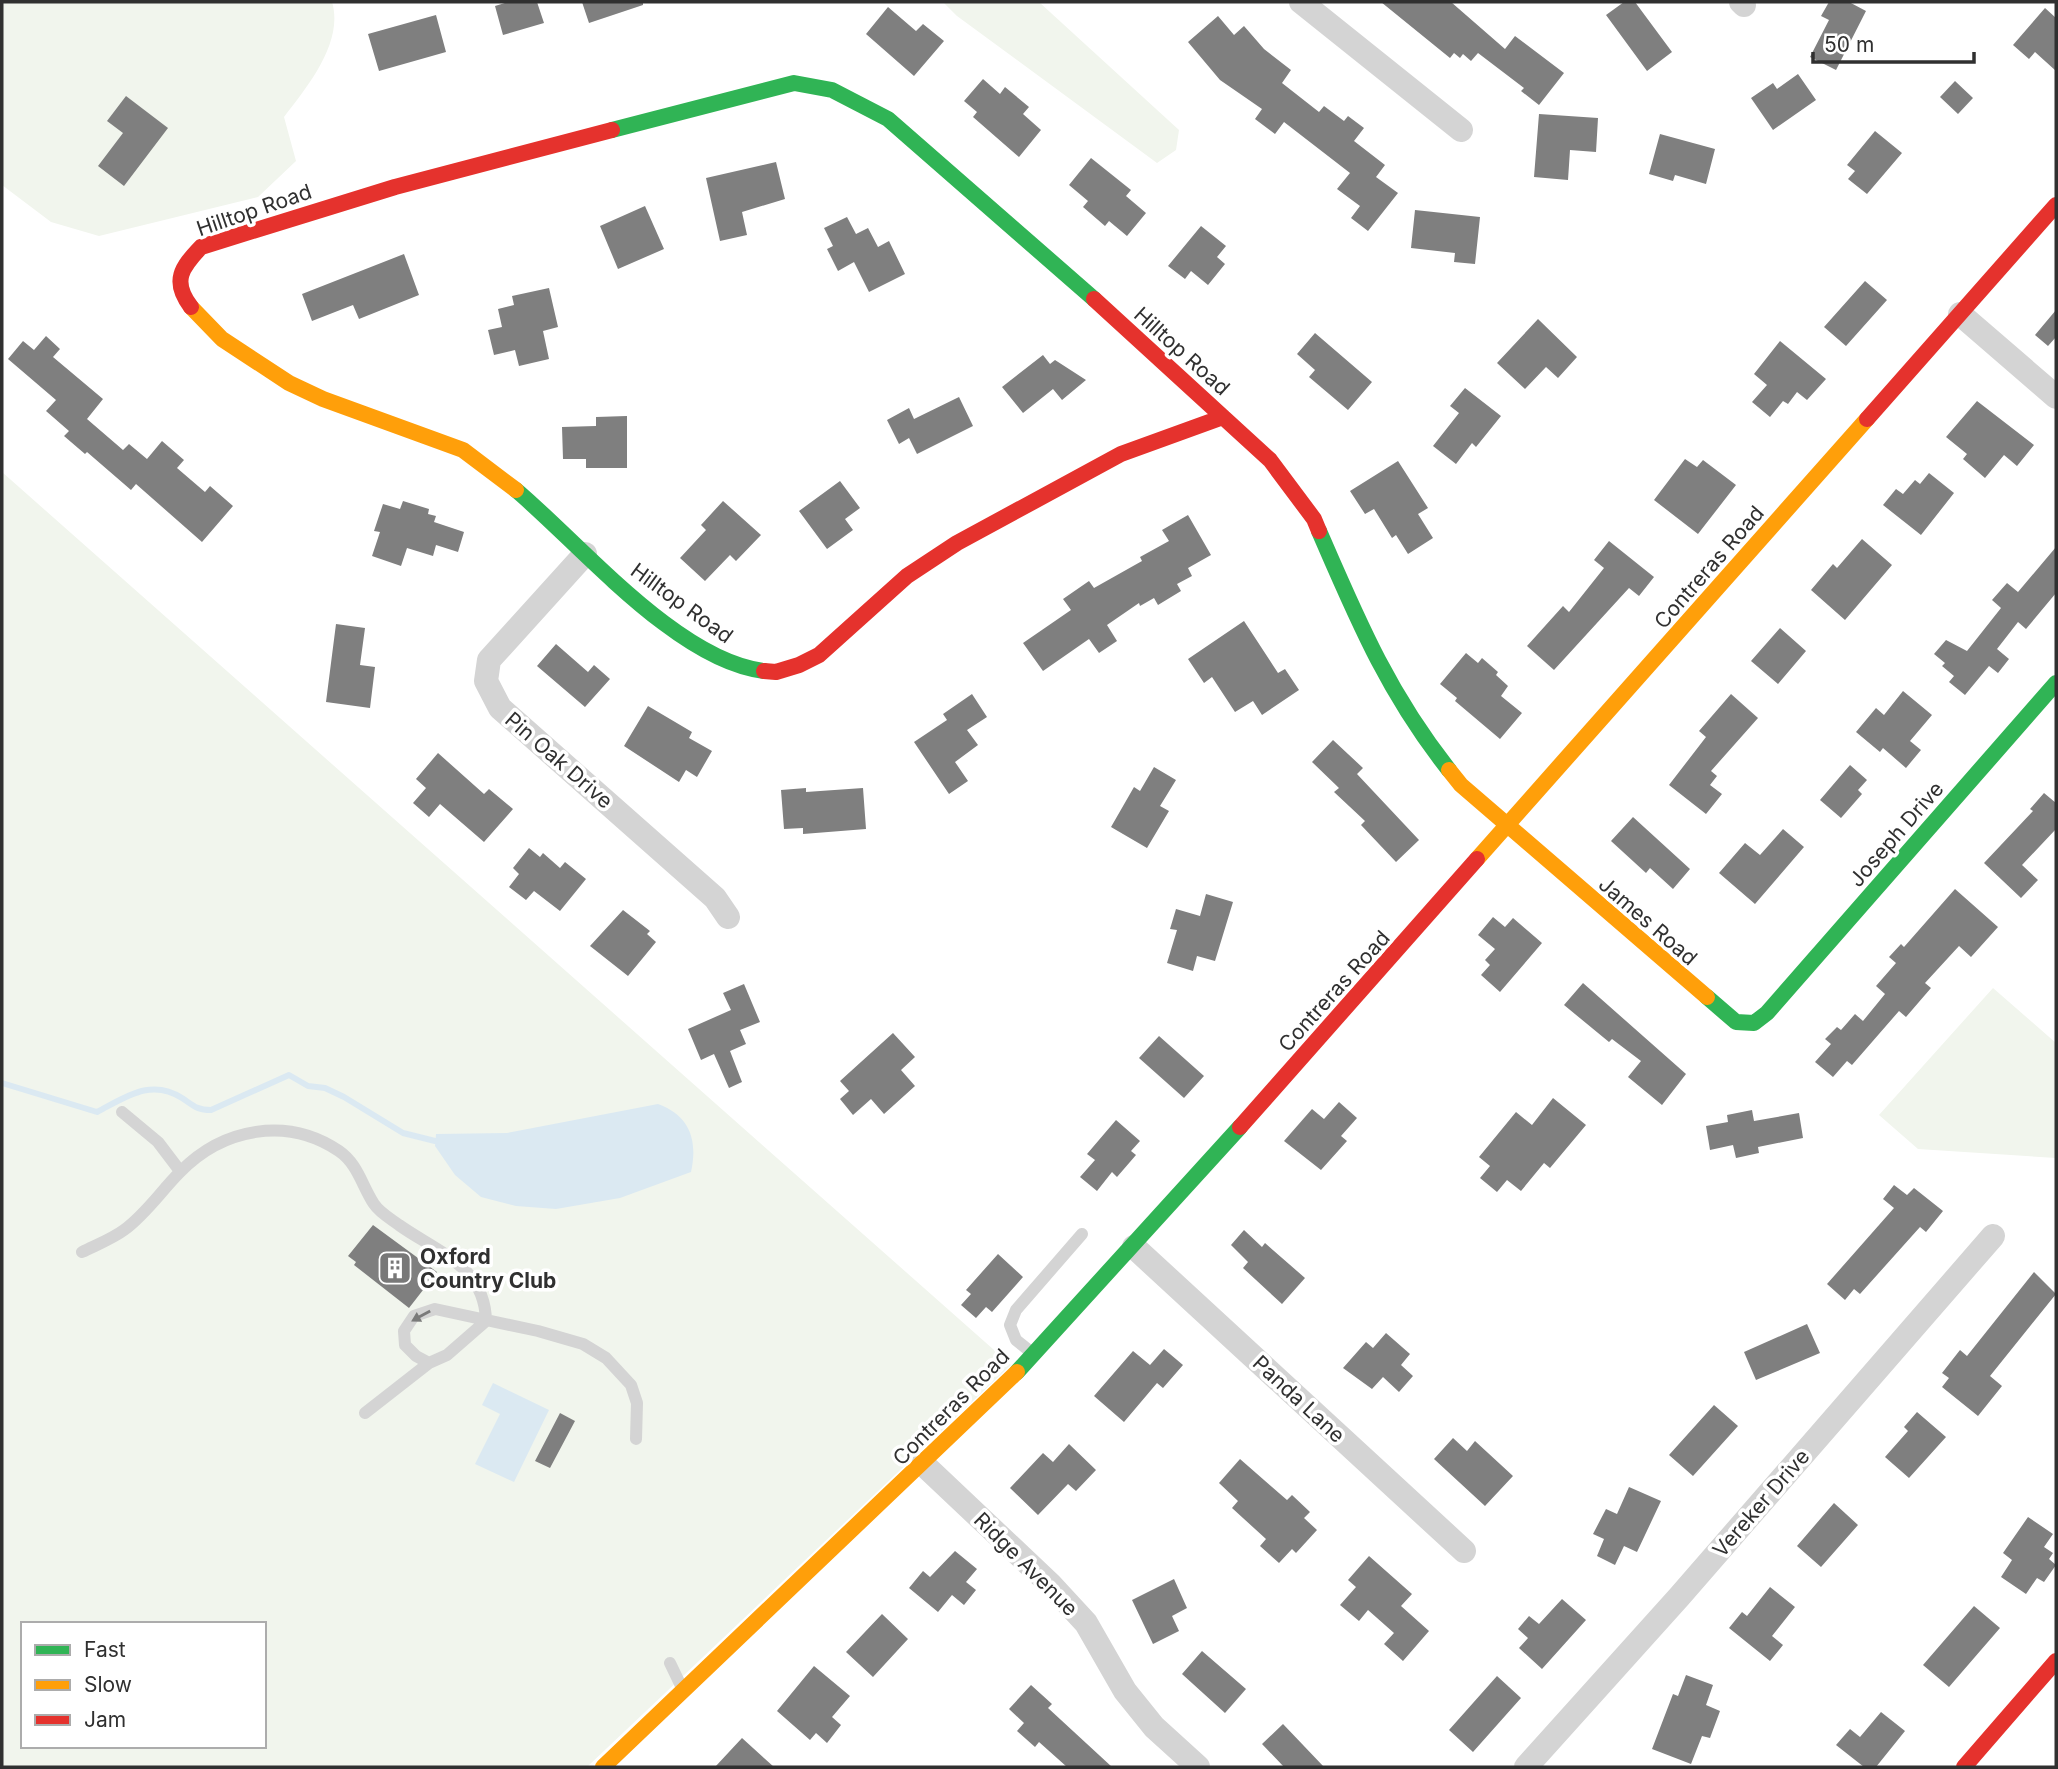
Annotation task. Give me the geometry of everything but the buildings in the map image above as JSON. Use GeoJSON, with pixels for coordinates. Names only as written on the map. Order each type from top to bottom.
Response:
{"type":"FeatureCollection","features":[{"type":"Feature","properties":{"kind":"street"},"geometry":{"type":"LineString","coordinates":[[1301,2],[1461,130]]}},
{"type":"Feature","properties":{"kind":"street","name":"Hilltop Road"},"geometry":{"type":"LineString","coordinates":[[1223,417],[1137,447],[926,561],[893,586],[836,643],[805,664],[773,673],[736,667],[700,648],[648,609],[508,481],[465,451],[416,429],[305,392],[254,361],[203,322],[186,305],[178,282],[182,266],[201,247],[395,187],[794,83],[821,85],[856,99],[888,119],[1164,361],[1270,460],[1314,519],[1374,659],[1415,727],[1461,786],[1507,827]]}},
{"type":"Feature","properties":{"kind":"street","name":"Contreras Road"},"geometry":{"type":"LineString","coordinates":[[603,1767],[923,1464],[1033,1355],[1134,1247],[2056,205]]}},
{"type":"Feature","properties":{"kind":"street"},"geometry":{"type":"LineString","coordinates":[[1960,314],[2056,397]]}},
{"type":"Feature","properties":{"kind":"street","name":"Pin Oak Drive"},"geometry":{"type":"LineString","coordinates":[[585,554],[489,660],[486,681],[500,708],[715,898],[728,917]]}},
{"type":"Feature","properties":{"kind":"street","name":"Joseph Drive"},"geometry":{"type":"LineString","coordinates":[[1767,1013],[2056,684]]}},
{"type":"Feature","properties":{"kind":"street","name":"James Road"},"geometry":{"type":"LineString","coordinates":[[1507,827],[1723,1014],[1736,1022],[1754,1023],[1767,1013]]}},
{"type":"Feature","properties":{"kind":"street","name":"Vereker Drive"},"geometry":{"type":"LineString","coordinates":[[1526,1767],[1688,1587],[1993,1236]]}},
{"type":"Feature","properties":{"kind":"street","name":"Panda Lane"},"geometry":{"type":"LineString","coordinates":[[1134,1247],[1464,1552]]}},
{"type":"Feature","properties":{"kind":"street","name":"Ridge Avenue"},"geometry":{"type":"LineString","coordinates":[[923,1464],[1050,1584],[1086,1623],[1125,1691],[1154,1727],[1198,1767]]}},
{"type":"Feature","properties":{"kind":"street"},"geometry":{"type":"LineString","coordinates":[[1964,1767],[2056,1661]]}},
{"type":"Feature","properties":{"kind":"lane"},"geometry":{"type":"LineString","coordinates":[[122,1112],[158,1142],[180,1171]]}},
{"type":"Feature","properties":{"kind":"lane"},"geometry":{"type":"LineString","coordinates":[[82,1252],[123,1231],[160,1196],[180,1171],[234,1136],[257,1130],[289,1131],[320,1140],[342,1153],[355,1167],[375,1206],[432,1249],[450,1255],[466,1269],[485,1303],[486,1321]]}},
{"type":"Feature","properties":{"kind":"lane"},"geometry":{"type":"LineString","coordinates":[[1033,1355],[1016,1340],[1010,1325],[1016,1310],[1082,1234]]}},
{"type":"Feature","properties":{"kind":"lane"},"geometry":{"type":"LineString","coordinates":[[429,1363],[416,1356],[405,1345],[404,1331],[414,1316],[435,1309],[538,1331],[583,1344],[606,1358],[631,1385],[637,1403],[636,1439]]}},
{"type":"Feature","properties":{"kind":"lane"},"geometry":{"type":"LineString","coordinates":[[365,1413],[429,1363],[447,1355],[486,1321]]}},
{"type":"Feature","properties":{"kind":"lane"},"geometry":{"type":"LineString","coordinates":[[670,1663],[684,1691]]}},
{"type":"Feature","properties":{"kind":"shaded area"},"geometry":{"type":"Polygon","coordinates":[[[2,2],[332,2],[333,32],[322,63],[284,117],[296,161],[258,197],[99,236],[51,222],[2,185],[2,2]]]}},
{"type":"Feature","properties":{"kind":"shaded area"},"geometry":{"type":"Polygon","coordinates":[[[943,2],[1039,2],[1179,130],[1176,150],[1157,163],[957,16],[943,2]]]}},
{"type":"Feature","properties":{"kind":"shaded area"},"geometry":{"type":"Polygon","coordinates":[[[2,472],[1011,1365],[587,1767],[2,1767],[2,472]]]}},
{"type":"Feature","properties":{"kind":"shaded area"},"geometry":{"type":"Polygon","coordinates":[[[1993,988],[2056,1043],[2056,1158],[1918,1149],[1879,1115],[1993,988]]]}},
{"type":"Feature","properties":{"kind":"shaded area"},"geometry":{"type":"Polygon","coordinates":[[[658,1104],[678,1115],[689,1130],[693,1150],[691,1172],[620,1198],[556,1209],[516,1206],[481,1197],[455,1175],[435,1146],[436,1134],[507,1133],[658,1104]]]}},
{"type":"Feature","properties":{"kind":"shaded area"},"geometry":{"type":"Polygon","coordinates":[[[493,1383],[549,1410],[514,1482],[475,1464],[500,1414],[482,1405],[493,1383]]]}},
{"type":"Feature","properties":{"kind":"waterway"},"geometry":{"type":"LineString","coordinates":[[2,1083],[97,1112],[128,1096],[149,1090],[171,1092],[196,1107],[211,1110],[289,1075],[308,1086],[325,1088],[344,1097],[403,1133],[435,1141]]}},
{"type":"Feature","properties":{"kind":"traffic: fast"},"geometry":{"type":"LineString","coordinates":[[612,130],[794,83],[832,90],[888,119],[1094,299]]}},
{"type":"Feature","properties":{"kind":"traffic: fast"},"geometry":{"type":"LineString","coordinates":[[516,490],[600,569],[665,624],[698,646],[731,663],[764,671]]}},
{"type":"Feature","properties":{"kind":"traffic: fast"},"geometry":{"type":"LineString","coordinates":[[1319,531],[1361,626],[1391,684],[1408,713],[1449,770]]}},
{"type":"Feature","properties":{"kind":"traffic: fast"},"geometry":{"type":"LineString","coordinates":[[1707,997],[1736,1022],[1754,1023],[1767,1013],[2056,683]]}},
{"type":"Feature","properties":{"kind":"traffic: fast"},"geometry":{"type":"LineString","coordinates":[[1017,1372],[1240,1127]]}},
{"type":"Feature","properties":{"kind":"traffic: slow"},"geometry":{"type":"LineString","coordinates":[[191,307],[222,339],[289,383],[323,399],[463,450],[516,490]]}},
{"type":"Feature","properties":{"kind":"traffic: slow"},"geometry":{"type":"LineString","coordinates":[[1477,859],[1867,419]]}},
{"type":"Feature","properties":{"kind":"traffic: slow"},"geometry":{"type":"LineString","coordinates":[[1449,770],[1461,785],[1707,997]]}},
{"type":"Feature","properties":{"kind":"traffic: slow"},"geometry":{"type":"LineString","coordinates":[[603,1767],[1017,1372]]}},
{"type":"Feature","properties":{"kind":"traffic: jam"},"geometry":{"type":"LineString","coordinates":[[191,307],[181,289],[181,275],[201,247],[395,187],[612,130]]}},
{"type":"Feature","properties":{"kind":"traffic: jam"},"geometry":{"type":"LineString","coordinates":[[1867,419],[2056,205]]}},
{"type":"Feature","properties":{"kind":"traffic: jam"},"geometry":{"type":"LineString","coordinates":[[1094,299],[1270,460],[1314,519],[1319,531]]}},
{"type":"Feature","properties":{"kind":"traffic: jam"},"geometry":{"type":"LineString","coordinates":[[764,671],[776,672],[819,655],[907,576],[957,543],[1121,454],[1223,417]]}},
{"type":"Feature","properties":{"kind":"traffic: jam"},"geometry":{"type":"LineString","coordinates":[[1240,1127],[1477,859]]}},
{"type":"Feature","properties":{"kind":"traffic: jam"},"geometry":{"type":"LineString","coordinates":[[1964,1767],[2056,1661]]}},
{"type":"Feature","properties":{"kind":"place","name":"Oxford Country Club"},"geometry":{"type":"Point","coordinates":[395,1268]}}]}
